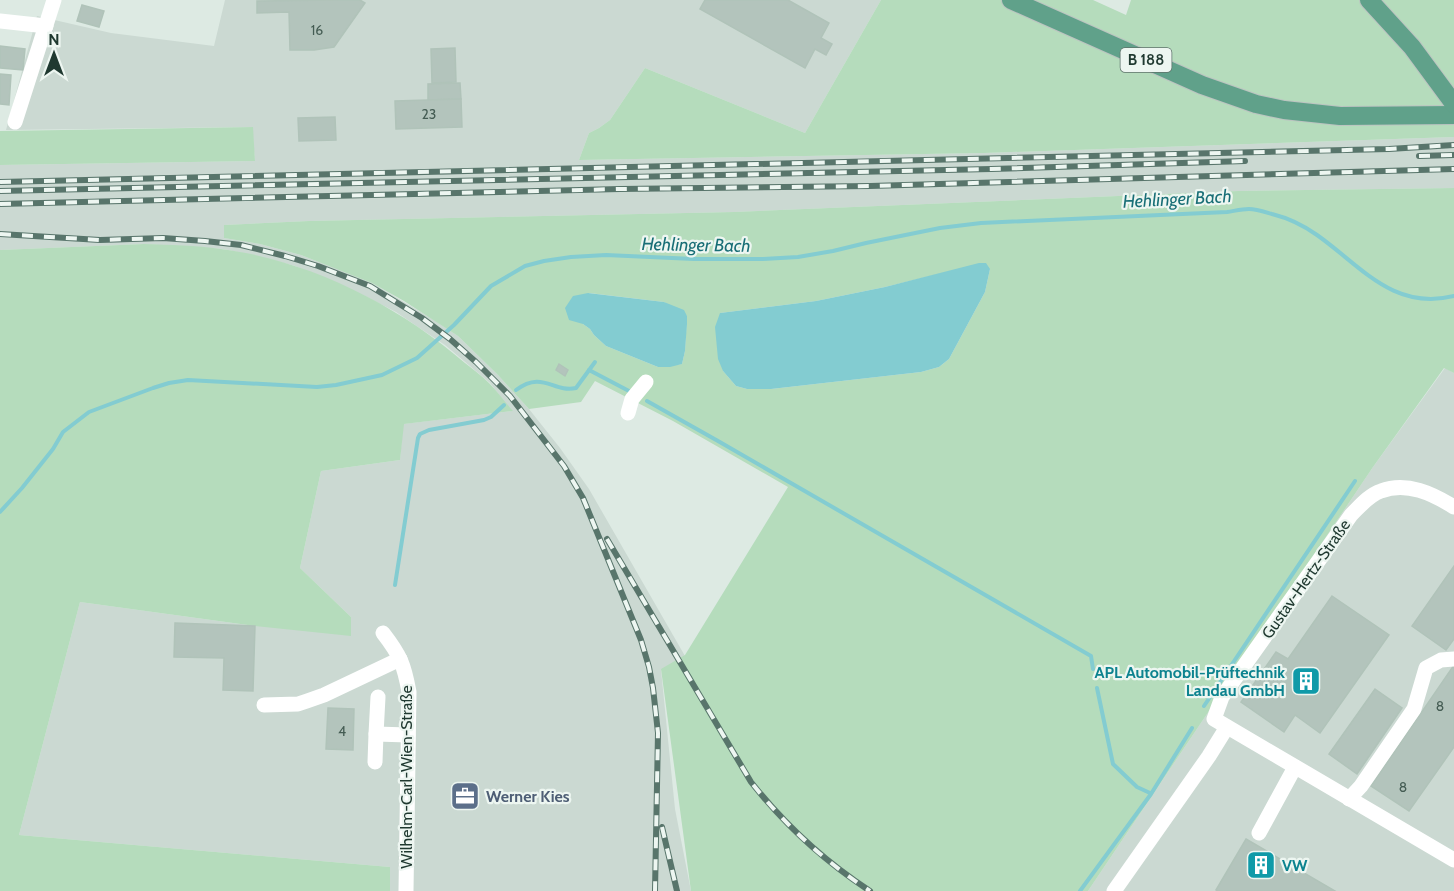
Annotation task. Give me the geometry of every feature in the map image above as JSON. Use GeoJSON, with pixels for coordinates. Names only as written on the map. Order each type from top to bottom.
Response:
{"type":"FeatureCollection","features":[{"type":"Feature","properties":{"kind":"main road","name":"B 188"},"geometry":{"type":"LineString","coordinates":[[1011,0],[1202,85],[1256,104],[1284,110],[1340,116],[1454,115]]}},
{"type":"Feature","properties":{"kind":"main road"},"geometry":{"type":"LineString","coordinates":[[1369,0],[1401,34],[1454,104]]}},
{"type":"Feature","properties":{"kind":"street"},"geometry":{"type":"LineString","coordinates":[[15,122],[54,0]]}},
{"type":"Feature","properties":{"kind":"street"},"geometry":{"type":"LineString","coordinates":[[0,21],[46,26]]}},
{"type":"Feature","properties":{"kind":"street"},"geometry":{"type":"LineString","coordinates":[[628,413],[632,399],[646,382]]}},
{"type":"Feature","properties":{"kind":"street","name":"Gustav-Hertz-Straße"},"geometry":{"type":"LineString","coordinates":[[1227,727],[1214,719],[1222,697],[1351,515],[1367,499],[1381,491],[1400,488],[1420,490],[1454,507]]}},
{"type":"Feature","properties":{"kind":"street","name":"Wilhelm-Carl-Wien-Straße"},"geometry":{"type":"LineString","coordinates":[[383,633],[405,669],[408,692],[406,891]]}},
{"type":"Feature","properties":{"kind":"street"},"geometry":{"type":"LineString","coordinates":[[1349,799],[1361,786],[1414,709],[1426,668],[1441,660],[1454,659]]}},
{"type":"Feature","properties":{"kind":"street"},"geometry":{"type":"LineString","coordinates":[[264,705],[298,704],[324,695],[400,660]]}},
{"type":"Feature","properties":{"kind":"street"},"geometry":{"type":"LineString","coordinates":[[375,762],[378,697]]}},
{"type":"Feature","properties":{"kind":"street"},"geometry":{"type":"LineString","coordinates":[[1114,891],[1227,727],[1454,860]]}},
{"type":"Feature","properties":{"kind":"street"},"geometry":{"type":"LineString","coordinates":[[376,734],[408,735]]}},
{"type":"Feature","properties":{"kind":"street"},"geometry":{"type":"LineString","coordinates":[[1259,833],[1295,767]]}},
{"type":"Feature","properties":{"kind":"shaded area"},"geometry":{"type":"Polygon","coordinates":[[[225,0],[881,0],[805,133],[645,68],[610,120],[589,133],[579,160],[984,153],[1454,137],[1454,188],[1238,191],[734,212],[309,221],[224,225],[224,238],[260,244],[301,255],[372,283],[458,336],[529,409],[589,489],[685,656],[661,670],[675,809],[691,891],[390,891],[390,867],[19,835],[80,602],[255,626],[351,617],[300,568],[321,471],[400,460],[403,424],[512,411],[490,383],[445,345],[396,312],[295,266],[223,249],[144,244],[0,250],[0,165],[255,161],[252,127],[6,130],[37,16],[111,33],[214,46],[225,0]]]}},
{"type":"Feature","properties":{"kind":"shaded area"},"geometry":{"type":"Polygon","coordinates":[[[1445,368],[1454,373],[1454,891],[1088,891],[1373,467],[1445,368]]]}},
{"type":"Feature","properties":{"kind":"green space"},"geometry":{"type":"Polygon","coordinates":[[[881,0],[1093,0],[1126,15],[1131,0],[1454,0],[1454,137],[984,153],[579,160],[589,133],[610,120],[645,68],[805,133],[881,0]]]}},
{"type":"Feature","properties":{"kind":"green space"},"geometry":{"type":"Polygon","coordinates":[[[253,127],[255,161],[0,165],[0,131],[253,127]]]}},
{"type":"Feature","properties":{"kind":"green space"},"geometry":{"type":"Polygon","coordinates":[[[1454,188],[1454,373],[1444,368],[1373,467],[1088,891],[691,891],[661,669],[685,655],[788,487],[673,421],[595,381],[581,402],[529,409],[458,336],[372,283],[301,255],[260,244],[224,238],[224,225],[309,221],[734,212],[1238,191],[1454,188]],[[959,269],[816,301],[720,313],[723,371],[736,386],[747,389],[771,389],[921,372],[939,367],[949,359],[985,292],[990,269],[959,269]],[[589,293],[583,324],[606,346],[658,367],[682,364],[687,316],[664,302],[589,293]]]}},
{"type":"Feature","properties":{"kind":"green space"},"geometry":{"type":"Polygon","coordinates":[[[144,244],[202,247],[254,255],[287,263],[351,288],[382,304],[439,342],[486,380],[513,411],[404,424],[400,460],[321,471],[300,568],[351,617],[351,636],[255,626],[80,602],[19,835],[390,867],[390,891],[0,891],[0,250],[144,244]]]}},
{"type":"Feature","properties":{"kind":"water"},"geometry":{"type":"Polygon","coordinates":[[[986,263],[990,269],[985,292],[949,359],[939,367],[921,372],[771,389],[747,389],[736,386],[723,371],[718,359],[715,327],[720,313],[816,301],[885,287],[986,263]]]}},
{"type":"Feature","properties":{"kind":"water"},"geometry":{"type":"Polygon","coordinates":[[[588,293],[664,302],[684,310],[687,324],[682,364],[658,367],[606,346],[583,324],[569,320],[565,308],[573,296],[588,293]]]}},
{"type":"Feature","properties":{"kind":"building"},"geometry":{"type":"Polygon","coordinates":[[[360,0],[365,3],[334,47],[314,50],[290,50],[289,12],[257,13],[257,1],[360,0]]]}},
{"type":"Feature","properties":{"kind":"building"},"geometry":{"type":"Polygon","coordinates":[[[705,0],[788,0],[829,23],[821,38],[832,44],[826,55],[815,49],[805,68],[700,9],[705,0]]]}},
{"type":"Feature","properties":{"kind":"building"},"geometry":{"type":"Polygon","coordinates":[[[82,5],[104,11],[99,27],[77,21],[82,5]]]}},
{"type":"Feature","properties":{"kind":"building"},"geometry":{"type":"Polygon","coordinates":[[[0,46],[25,49],[23,70],[0,68],[0,46]]]}},
{"type":"Feature","properties":{"kind":"building"},"geometry":{"type":"Polygon","coordinates":[[[455,48],[456,82],[432,83],[431,49],[455,48]]]}},
{"type":"Feature","properties":{"kind":"building"},"geometry":{"type":"Polygon","coordinates":[[[0,74],[11,75],[9,105],[0,104],[0,74]]]}},
{"type":"Feature","properties":{"kind":"building"},"geometry":{"type":"Polygon","coordinates":[[[460,83],[461,99],[428,100],[428,84],[460,83]]]}},
{"type":"Feature","properties":{"kind":"building"},"geometry":{"type":"Polygon","coordinates":[[[461,99],[462,127],[396,129],[395,101],[461,99]]]}},
{"type":"Feature","properties":{"kind":"building"},"geometry":{"type":"Polygon","coordinates":[[[335,117],[336,140],[299,141],[298,118],[335,117]]]}},
{"type":"Feature","properties":{"kind":"building"},"geometry":{"type":"Polygon","coordinates":[[[559,364],[568,370],[565,376],[556,370],[559,364]]]}},
{"type":"Feature","properties":{"kind":"building"},"geometry":{"type":"Polygon","coordinates":[[[1454,566],[1454,639],[1446,650],[1412,626],[1454,566]]]}},
{"type":"Feature","properties":{"kind":"building","name":"APL Automobil-Prüftechnik Landau GmbH"},"geometry":{"type":"Polygon","coordinates":[[[1332,596],[1389,635],[1320,733],[1295,715],[1284,732],[1241,702],[1276,652],[1288,659],[1332,596]]]}},
{"type":"Feature","properties":{"kind":"building"},"geometry":{"type":"Polygon","coordinates":[[[175,623],[255,626],[253,691],[223,690],[224,658],[174,657],[175,623]]]}},
{"type":"Feature","properties":{"kind":"building"},"geometry":{"type":"Polygon","coordinates":[[[1454,665],[1454,747],[1409,811],[1371,786],[1454,665]]]}},
{"type":"Feature","properties":{"kind":"building"},"geometry":{"type":"Polygon","coordinates":[[[1375,689],[1402,708],[1357,774],[1329,754],[1375,689]]]}},
{"type":"Feature","properties":{"kind":"building"},"geometry":{"type":"Polygon","coordinates":[[[328,708],[354,709],[353,750],[326,749],[328,708]]]}},
{"type":"Feature","properties":{"kind":"building","name":"VW"},"geometry":{"type":"Polygon","coordinates":[[[1246,839],[1335,891],[1217,891],[1246,839]]]}},
{"type":"Feature","properties":{"kind":"waterway","name":"Hehlinger Bach"},"geometry":{"type":"LineString","coordinates":[[0,512],[53,449],[63,432],[89,412],[153,388],[188,380],[317,387],[382,375],[417,358],[454,325],[491,286],[525,266],[544,261],[606,255],[694,259],[798,257],[940,228],[981,223],[1227,212],[1249,209],[1284,218],[1306,228],[1379,283],[1395,291],[1413,297],[1432,299],[1454,296]]}},
{"type":"Feature","properties":{"kind":"waterway"},"geometry":{"type":"LineString","coordinates":[[516,390],[525,384],[534,382],[561,388],[576,388],[595,362]]}},
{"type":"Feature","properties":{"kind":"waterway"},"geometry":{"type":"LineString","coordinates":[[589,370],[629,391]]}},
{"type":"Feature","properties":{"kind":"waterway"},"geometry":{"type":"LineString","coordinates":[[647,401],[1091,656],[1093,669]]}},
{"type":"Feature","properties":{"kind":"waterway"},"geometry":{"type":"LineString","coordinates":[[395,585],[420,434],[429,430],[484,420],[504,405]]}},
{"type":"Feature","properties":{"kind":"waterway"},"geometry":{"type":"LineString","coordinates":[[1204,706],[1355,481]]}},
{"type":"Feature","properties":{"kind":"waterway"},"geometry":{"type":"LineString","coordinates":[[1097,688],[1113,764],[1137,787],[1150,793]]}},
{"type":"Feature","properties":{"kind":"waterway"},"geometry":{"type":"LineString","coordinates":[[1080,891],[1151,794],[1192,728]]}},
{"type":"Feature","properties":{"kind":"railway"},"geometry":{"type":"LineString","coordinates":[[0,182],[1389,149],[1454,145]]}},
{"type":"Feature","properties":{"kind":"railway"},"geometry":{"type":"LineString","coordinates":[[1419,156],[1454,155]]}},
{"type":"Feature","properties":{"kind":"railway"},"geometry":{"type":"LineString","coordinates":[[0,191],[991,169],[1245,161]]}},
{"type":"Feature","properties":{"kind":"railway"},"geometry":{"type":"LineString","coordinates":[[0,204],[620,189],[870,186],[1454,169]]}},
{"type":"Feature","properties":{"kind":"railway"},"geometry":{"type":"LineString","coordinates":[[0,234],[100,240],[163,238],[205,241],[241,245],[318,266],[370,286],[422,318],[476,362],[510,396],[564,466],[583,498],[641,640],[649,667],[658,733],[655,891]]}},
{"type":"Feature","properties":{"kind":"railway"},"geometry":{"type":"LineString","coordinates":[[607,539],[751,782],[777,813],[806,841],[870,891]]}},
{"type":"Feature","properties":{"kind":"railway"},"geometry":{"type":"LineString","coordinates":[[662,827],[677,891]]}},
{"type":"Feature","properties":{"kind":"place","name":"APL Automobil-Prüftechnik Landau GmbH"},"geometry":{"type":"Point","coordinates":[1306,681]}},
{"type":"Feature","properties":{"kind":"place","name":"Werner Kies"},"geometry":{"type":"Point","coordinates":[465,796]}},
{"type":"Feature","properties":{"kind":"place","name":"VW"},"geometry":{"type":"Point","coordinates":[1261,865]}}]}
